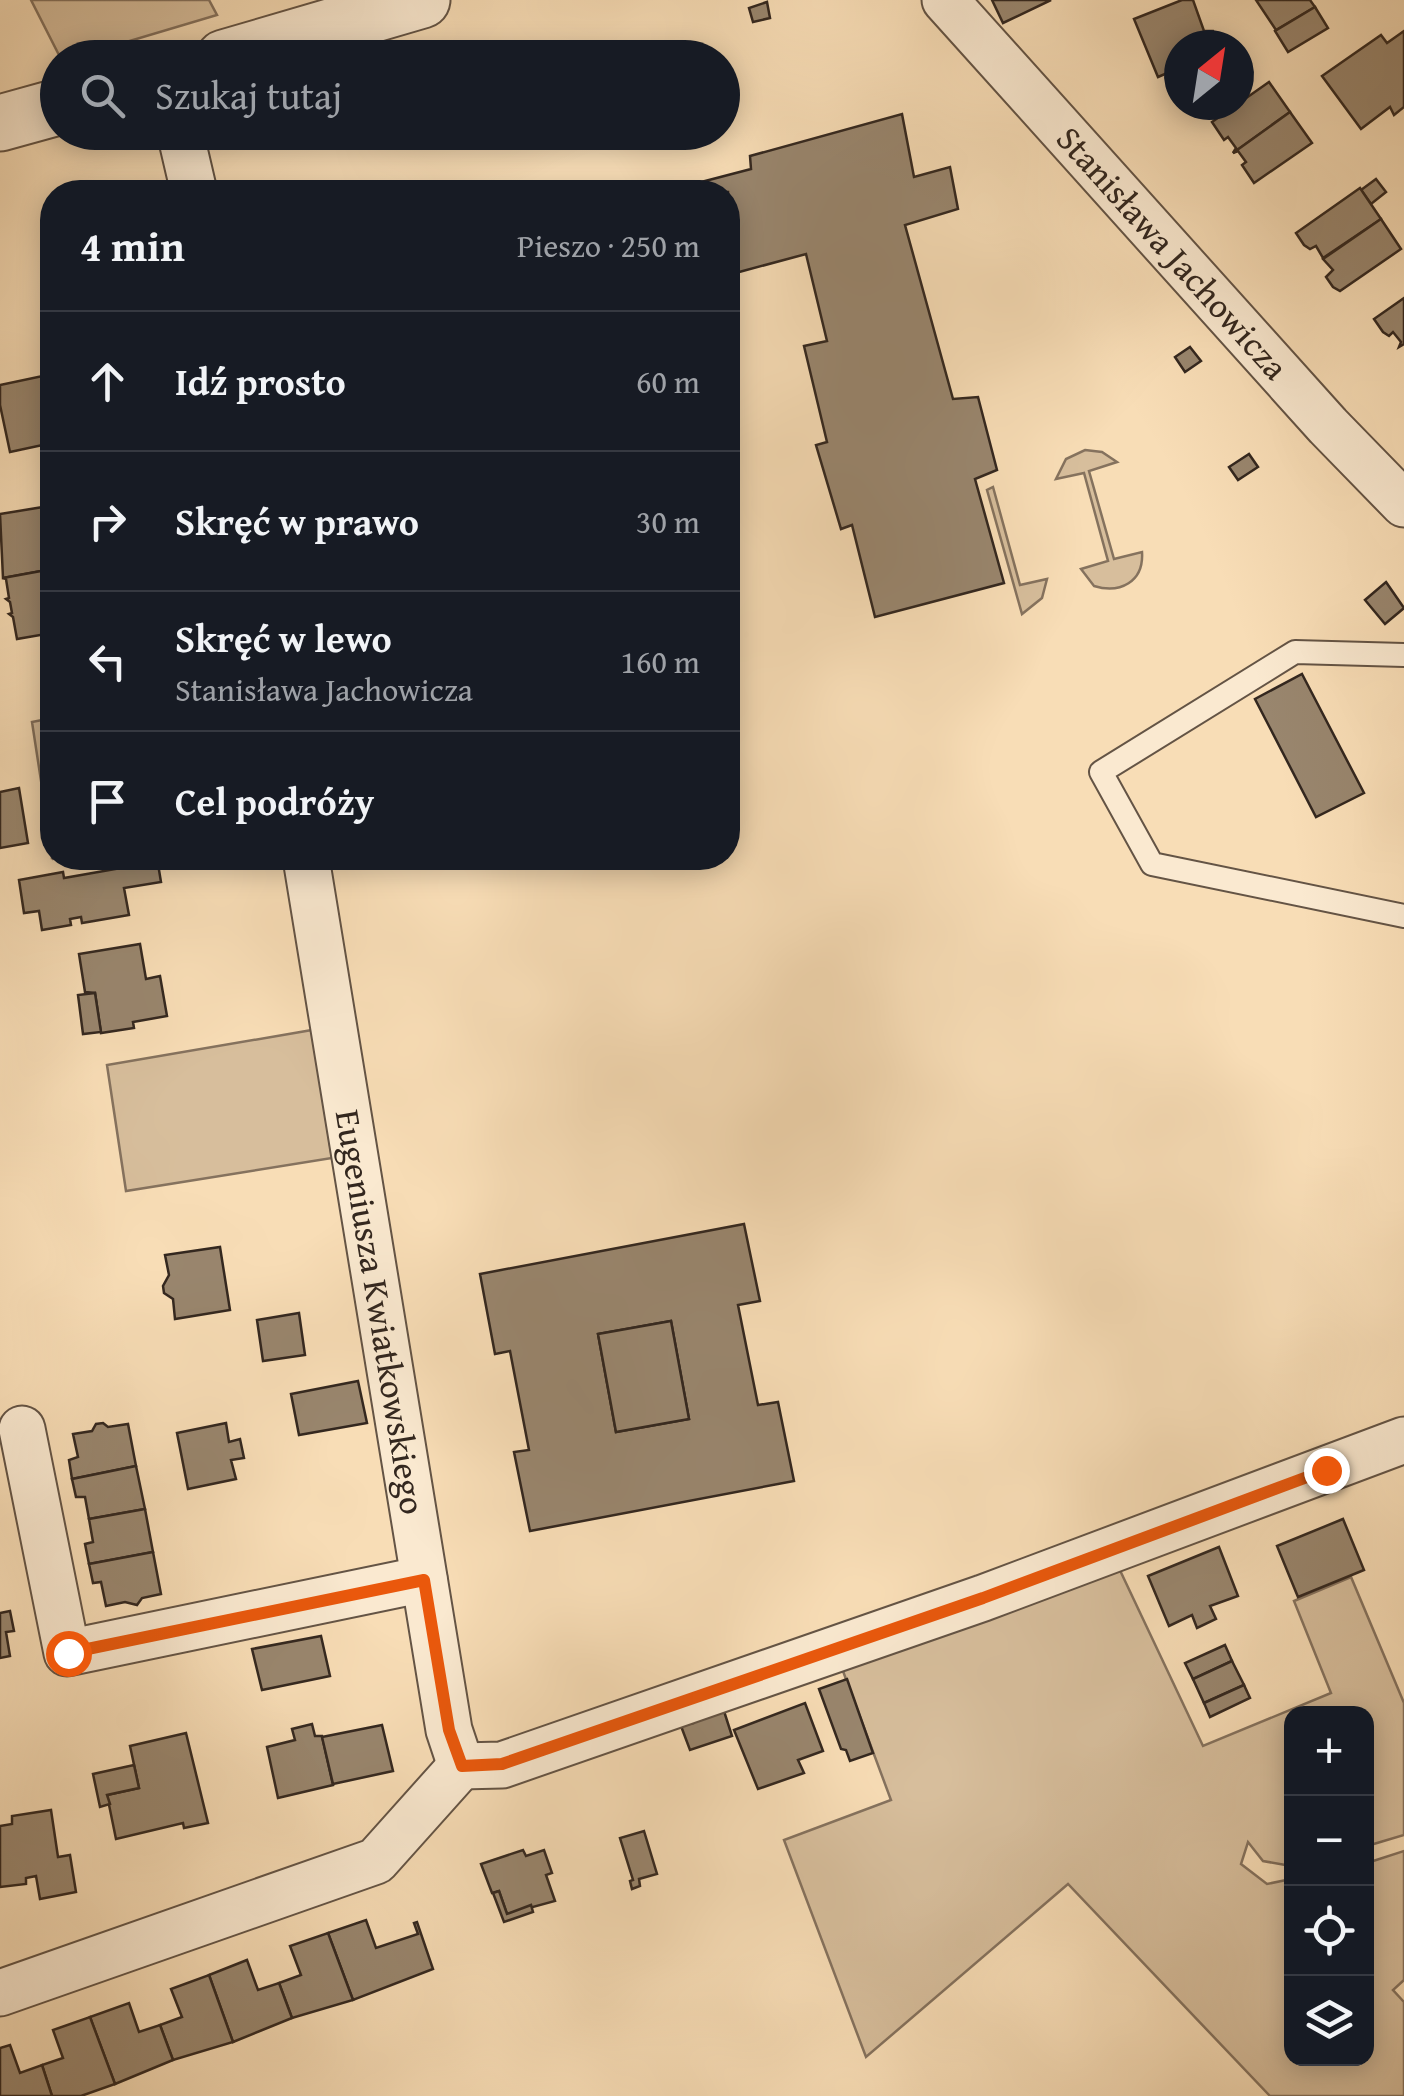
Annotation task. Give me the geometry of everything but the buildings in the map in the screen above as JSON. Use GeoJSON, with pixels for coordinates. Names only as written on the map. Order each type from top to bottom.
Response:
{"type":"FeatureCollection","features":[{"type":"Feature","properties":{"kind":"street"},"geometry":{"type":"LineString","coordinates":[[285,40],[422,0]]}},
{"type":"Feature","properties":{"kind":"street","name":"Stanisława Jachowicza"},"geometry":{"type":"LineString","coordinates":[[944,0],[1328,426],[1404,504]]}},
{"type":"Feature","properties":{"kind":"street"},"geometry":{"type":"LineString","coordinates":[[0,123],[40,111]]}},
{"type":"Feature","properties":{"kind":"street"},"geometry":{"type":"LineString","coordinates":[[184,150],[191,180]]}},
{"type":"Feature","properties":{"kind":"street","name":"Eugeniusza Kwiatkowskiego"},"geometry":{"type":"LineString","coordinates":[[308,870],[449,1730],[462,1766]]}},
{"type":"Feature","properties":{"kind":"street"},"geometry":{"type":"LineString","coordinates":[[22,1429],[68,1653],[424,1580]]}},
{"type":"Feature","properties":{"kind":"street"},"geometry":{"type":"LineString","coordinates":[[0,1992],[376,1861],[462,1766],[502,1764],[983,1598],[1404,1440]]}},
{"type":"Feature","properties":{"kind":"lane"},"geometry":{"type":"LineString","coordinates":[[1403,660],[1295,652],[1100,772],[1152,864],[1404,916]]}},
{"type":"Feature","properties":{"kind":"shaded area"},"geometry":{"type":"Polygon","coordinates":[[[31,0],[209,0],[217,15],[133,40],[51,40],[31,0]]]}},
{"type":"Feature","properties":{"kind":"shaded area"},"geometry":{"type":"Polygon","coordinates":[[[1085,450],[1102,452],[1117,462],[1089,471],[1114,559],[1142,552],[1135,578],[1121,587],[1094,586],[1081,569],[1108,561],[1084,473],[1056,479],[1066,459],[1085,450]]]}},
{"type":"Feature","properties":{"kind":"shaded area"},"geometry":{"type":"Polygon","coordinates":[[[993,487],[1020,585],[1047,579],[1042,598],[1022,614],[987,490],[993,487]]]}},
{"type":"Feature","properties":{"kind":"shaded area"},"geometry":{"type":"Polygon","coordinates":[[[40,720],[40,774],[32,722],[40,720]]]}},
{"type":"Feature","properties":{"kind":"shaded area"},"geometry":{"type":"Polygon","coordinates":[[[312,1030],[332,1158],[126,1191],[107,1065],[312,1030]]]}},
{"type":"Feature","properties":{"kind":"shaded area"},"geometry":{"type":"Polygon","coordinates":[[[1117,1564],[1203,1746],[1284,1712],[1284,1865],[1263,1861],[1248,1842],[1241,1864],[1267,1884],[1284,1880],[1284,2066],[1374,2066],[1374,1861],[1404,1851],[1404,1980],[1393,1990],[1404,2002],[1404,2096],[1270,2096],[1068,1884],[866,2057],[784,1840],[891,1800],[837,1655],[1117,1564]]]}},
{"type":"Feature","properties":{"kind":"shaded area"},"geometry":{"type":"Polygon","coordinates":[[[1351,1577],[1404,1703],[1404,1835],[1374,1844],[1374,1706],[1300,1706],[1331,1693],[1294,1601],[1351,1577]]]}},
{"type":"Feature","properties":{"kind":"route"},"geometry":{"type":"LineString","coordinates":[[68,1653],[424,1580],[449,1730],[462,1766],[502,1764],[983,1598],[1326,1470]]}}]}
